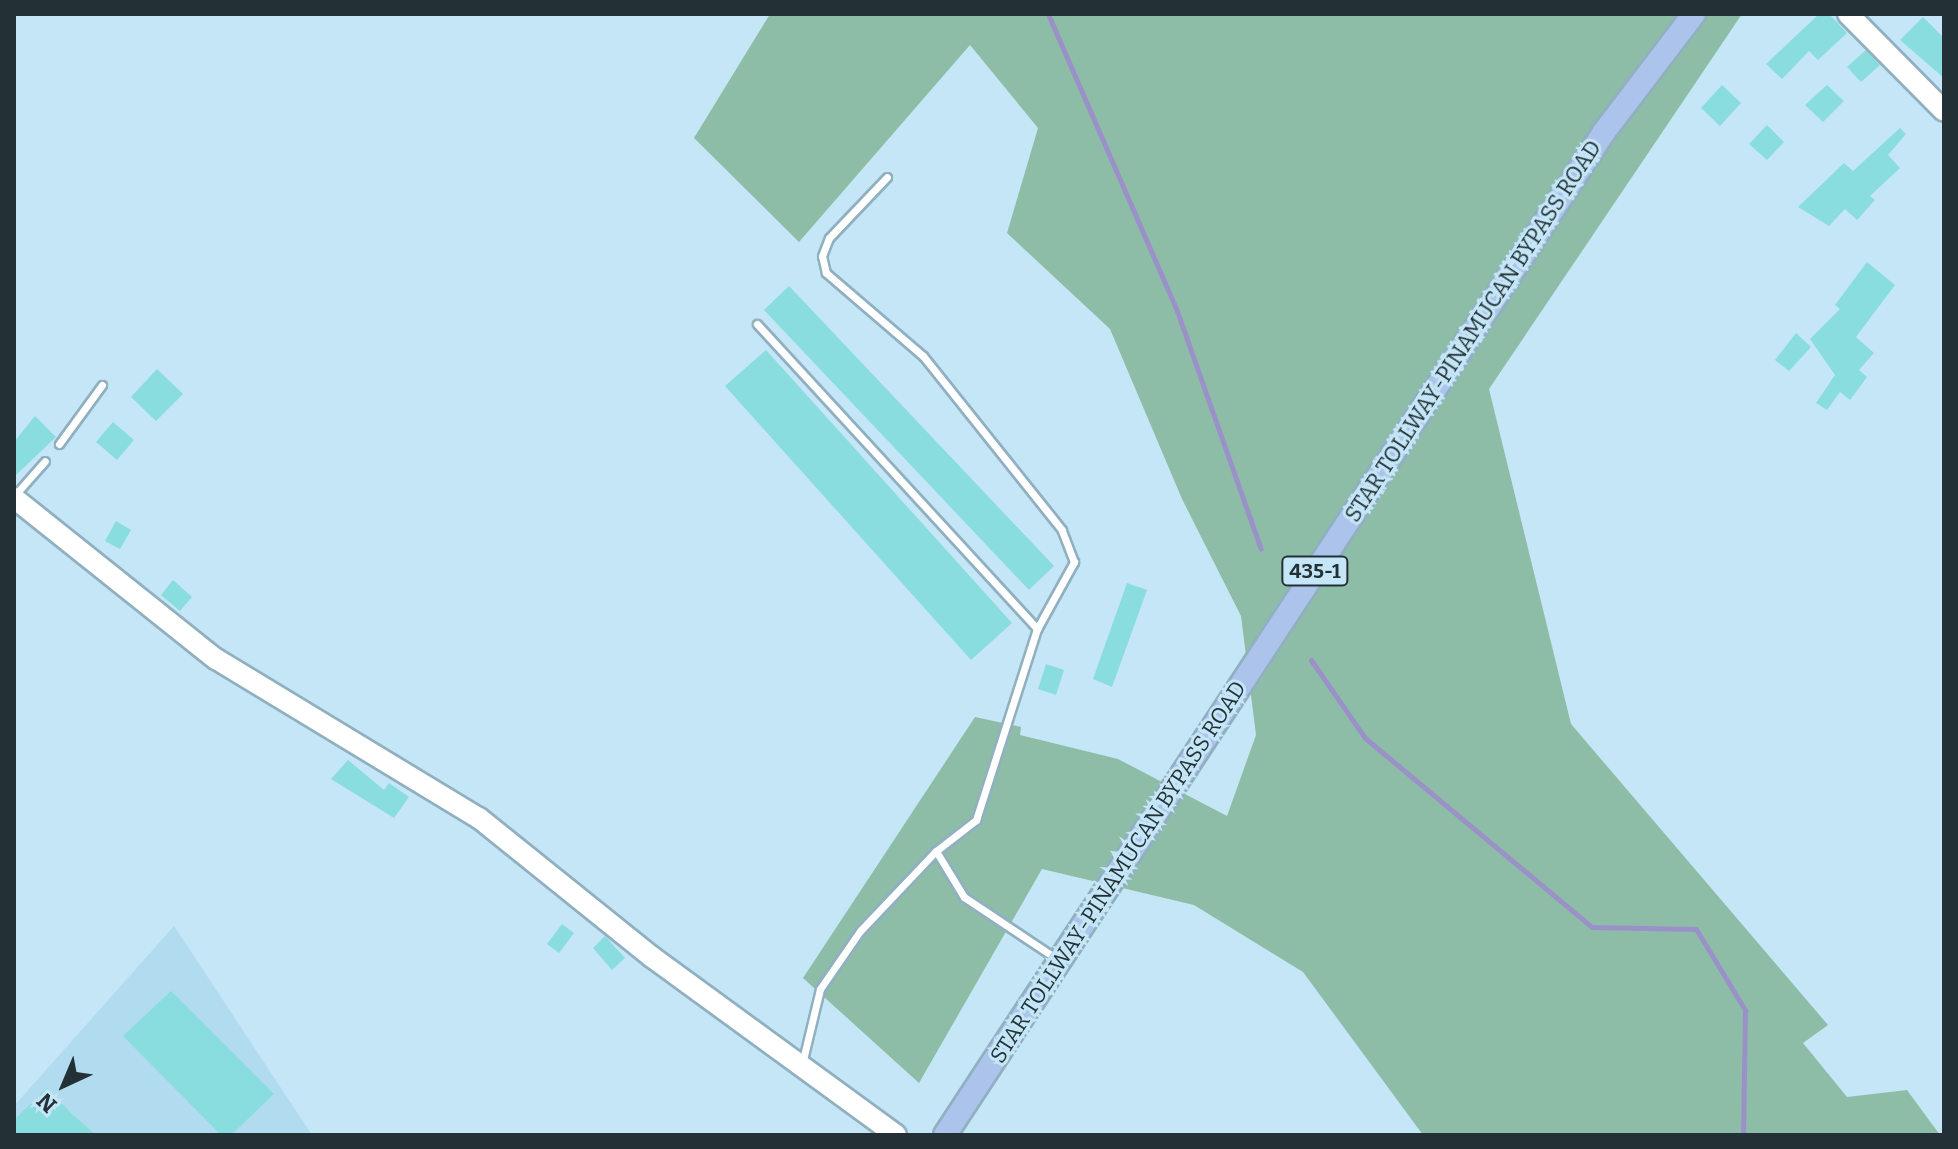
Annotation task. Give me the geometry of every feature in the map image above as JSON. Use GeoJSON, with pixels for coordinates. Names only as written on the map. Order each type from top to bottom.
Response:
{"type":"FeatureCollection","features":[{"type":"Feature","properties":{"kind":"main road","name":"STAR TOLLWAY-PINAMUCAN BYPASS ROAD"},"geometry":{"type":"LineString","coordinates":[[945,1135],[1604,132],[1694,14]]}},
{"type":"Feature","properties":{"kind":"street"},"geometry":{"type":"LineString","coordinates":[[1848,14],[1944,111]]}},
{"type":"Feature","properties":{"kind":"street"},"geometry":{"type":"LineString","coordinates":[[14,497],[216,659],[479,818],[801,1066],[896,1135]]}},
{"type":"Feature","properties":{"kind":"lane"},"geometry":{"type":"LineString","coordinates":[[801,1066],[820,989],[860,931],[982,808],[1037,629],[1074,562],[1062,530],[923,356],[832,280],[822,265],[836,227],[887,177]]}},
{"type":"Feature","properties":{"kind":"lane"},"geometry":{"type":"LineString","coordinates":[[757,324],[1037,629]]}},
{"type":"Feature","properties":{"kind":"lane"},"geometry":{"type":"LineString","coordinates":[[59,444],[102,385]]}},
{"type":"Feature","properties":{"kind":"lane"},"geometry":{"type":"LineString","coordinates":[[14,497],[45,461]]}},
{"type":"Feature","properties":{"kind":"lane"},"geometry":{"type":"LineString","coordinates":[[936,851],[964,897],[1059,960]]}},
{"type":"Feature","properties":{"kind":"shaded area"},"geometry":{"type":"Polygon","coordinates":[[[174,926],[312,1135],[14,1135],[14,1106],[174,926]]]}},
{"type":"Feature","properties":{"kind":"green space"},"geometry":{"type":"Polygon","coordinates":[[[770,14],[1742,14],[1489,389],[1571,724],[1828,1025],[1803,1043],[1847,1097],[1907,1090],[1940,1135],[1423,1135],[1303,972],[1194,905],[1042,869],[919,1083],[803,978],[975,717],[1021,727],[1020,735],[1118,759],[1227,816],[1256,735],[1241,616],[1182,499],[1110,329],[1007,233],[1038,128],[970,45],[799,242],[694,138],[770,14]]]}},
{"type":"Feature","properties":{"kind":"building"},"geometry":{"type":"Polygon","coordinates":[[[1819,14],[1829,14],[1847,33],[1818,60],[1809,51],[1782,79],[1766,64],[1819,14]]]}},
{"type":"Feature","properties":{"kind":"building"},"geometry":{"type":"Polygon","coordinates":[[[1923,17],[1944,38],[1944,78],[1900,40],[1923,17]]]}},
{"type":"Feature","properties":{"kind":"building"},"geometry":{"type":"Polygon","coordinates":[[[1866,50],[1880,65],[1861,82],[1847,67],[1866,50]]]}},
{"type":"Feature","properties":{"kind":"building"},"geometry":{"type":"Polygon","coordinates":[[[1722,85],[1741,103],[1720,126],[1701,108],[1722,85]]]}},
{"type":"Feature","properties":{"kind":"building"},"geometry":{"type":"Polygon","coordinates":[[[1827,85],[1844,101],[1823,122],[1805,105],[1827,85]]]}},
{"type":"Feature","properties":{"kind":"building"},"geometry":{"type":"Polygon","coordinates":[[[1767,125],[1784,142],[1767,160],[1749,144],[1767,125]]]}},
{"type":"Feature","properties":{"kind":"building"},"geometry":{"type":"Polygon","coordinates":[[[1900,128],[1906,134],[1888,155],[1900,168],[1870,196],[1875,200],[1857,220],[1845,209],[1829,226],[1798,207],[1844,163],[1853,171],[1900,128]]]}},
{"type":"Feature","properties":{"kind":"building"},"geometry":{"type":"Polygon","coordinates":[[[1867,262],[1895,285],[1856,337],[1874,353],[1859,370],[1867,377],[1850,400],[1840,392],[1827,410],[1816,403],[1835,375],[1810,339],[1840,309],[1835,305],[1867,262]]]}},
{"type":"Feature","properties":{"kind":"building"},"geometry":{"type":"Polygon","coordinates":[[[789,286],[1054,566],[1029,590],[764,310],[789,286]]]}},
{"type":"Feature","properties":{"kind":"building"},"geometry":{"type":"Polygon","coordinates":[[[1796,333],[1811,347],[1789,371],[1775,360],[1796,333]]]}},
{"type":"Feature","properties":{"kind":"building"},"geometry":{"type":"Polygon","coordinates":[[[766,350],[1012,623],[971,660],[725,386],[766,350]]]}},
{"type":"Feature","properties":{"kind":"building"},"geometry":{"type":"Polygon","coordinates":[[[157,369],[183,394],[156,421],[131,397],[157,369]]]}},
{"type":"Feature","properties":{"kind":"building"},"geometry":{"type":"Polygon","coordinates":[[[35,416],[56,437],[14,477],[14,442],[35,416]]]}},
{"type":"Feature","properties":{"kind":"building"},"geometry":{"type":"Polygon","coordinates":[[[113,422],[134,440],[117,460],[96,442],[113,422]]]}},
{"type":"Feature","properties":{"kind":"building"},"geometry":{"type":"Polygon","coordinates":[[[116,521],[131,530],[120,549],[105,541],[116,521]]]}},
{"type":"Feature","properties":{"kind":"building"},"geometry":{"type":"Polygon","coordinates":[[[173,580],[192,597],[180,611],[161,595],[173,580]]]}},
{"type":"Feature","properties":{"kind":"building"},"geometry":{"type":"Polygon","coordinates":[[[1127,583],[1147,590],[1112,687],[1093,679],[1127,583]]]}},
{"type":"Feature","properties":{"kind":"building"},"geometry":{"type":"Polygon","coordinates":[[[1046,664],[1064,670],[1056,695],[1038,689],[1046,664]]]}},
{"type":"Feature","properties":{"kind":"building"},"geometry":{"type":"Polygon","coordinates":[[[348,760],[384,790],[389,783],[409,797],[394,818],[331,779],[348,760]]]}},
{"type":"Feature","properties":{"kind":"building"},"geometry":{"type":"Polygon","coordinates":[[[562,924],[574,933],[559,953],[547,944],[562,924]]]}},
{"type":"Feature","properties":{"kind":"building"},"geometry":{"type":"Polygon","coordinates":[[[605,936],[625,958],[612,970],[593,948],[605,936]]]}},
{"type":"Feature","properties":{"kind":"building"},"geometry":{"type":"Polygon","coordinates":[[[171,991],[274,1094],[231,1135],[221,1135],[123,1036],[171,991]]]}},
{"type":"Feature","properties":{"kind":"building"},"geometry":{"type":"Polygon","coordinates":[[[47,1088],[96,1135],[14,1135],[14,1120],[47,1088]]]}},
{"type":"Feature","properties":{"kind":"waterway"},"geometry":{"type":"LineString","coordinates":[[1048,14],[1177,311],[1261,549]]}},
{"type":"Feature","properties":{"kind":"waterway"},"geometry":{"type":"LineString","coordinates":[[1311,660],[1365,738],[1592,927],[1696,929],[1745,1010],[1743,1135]]}}]}
